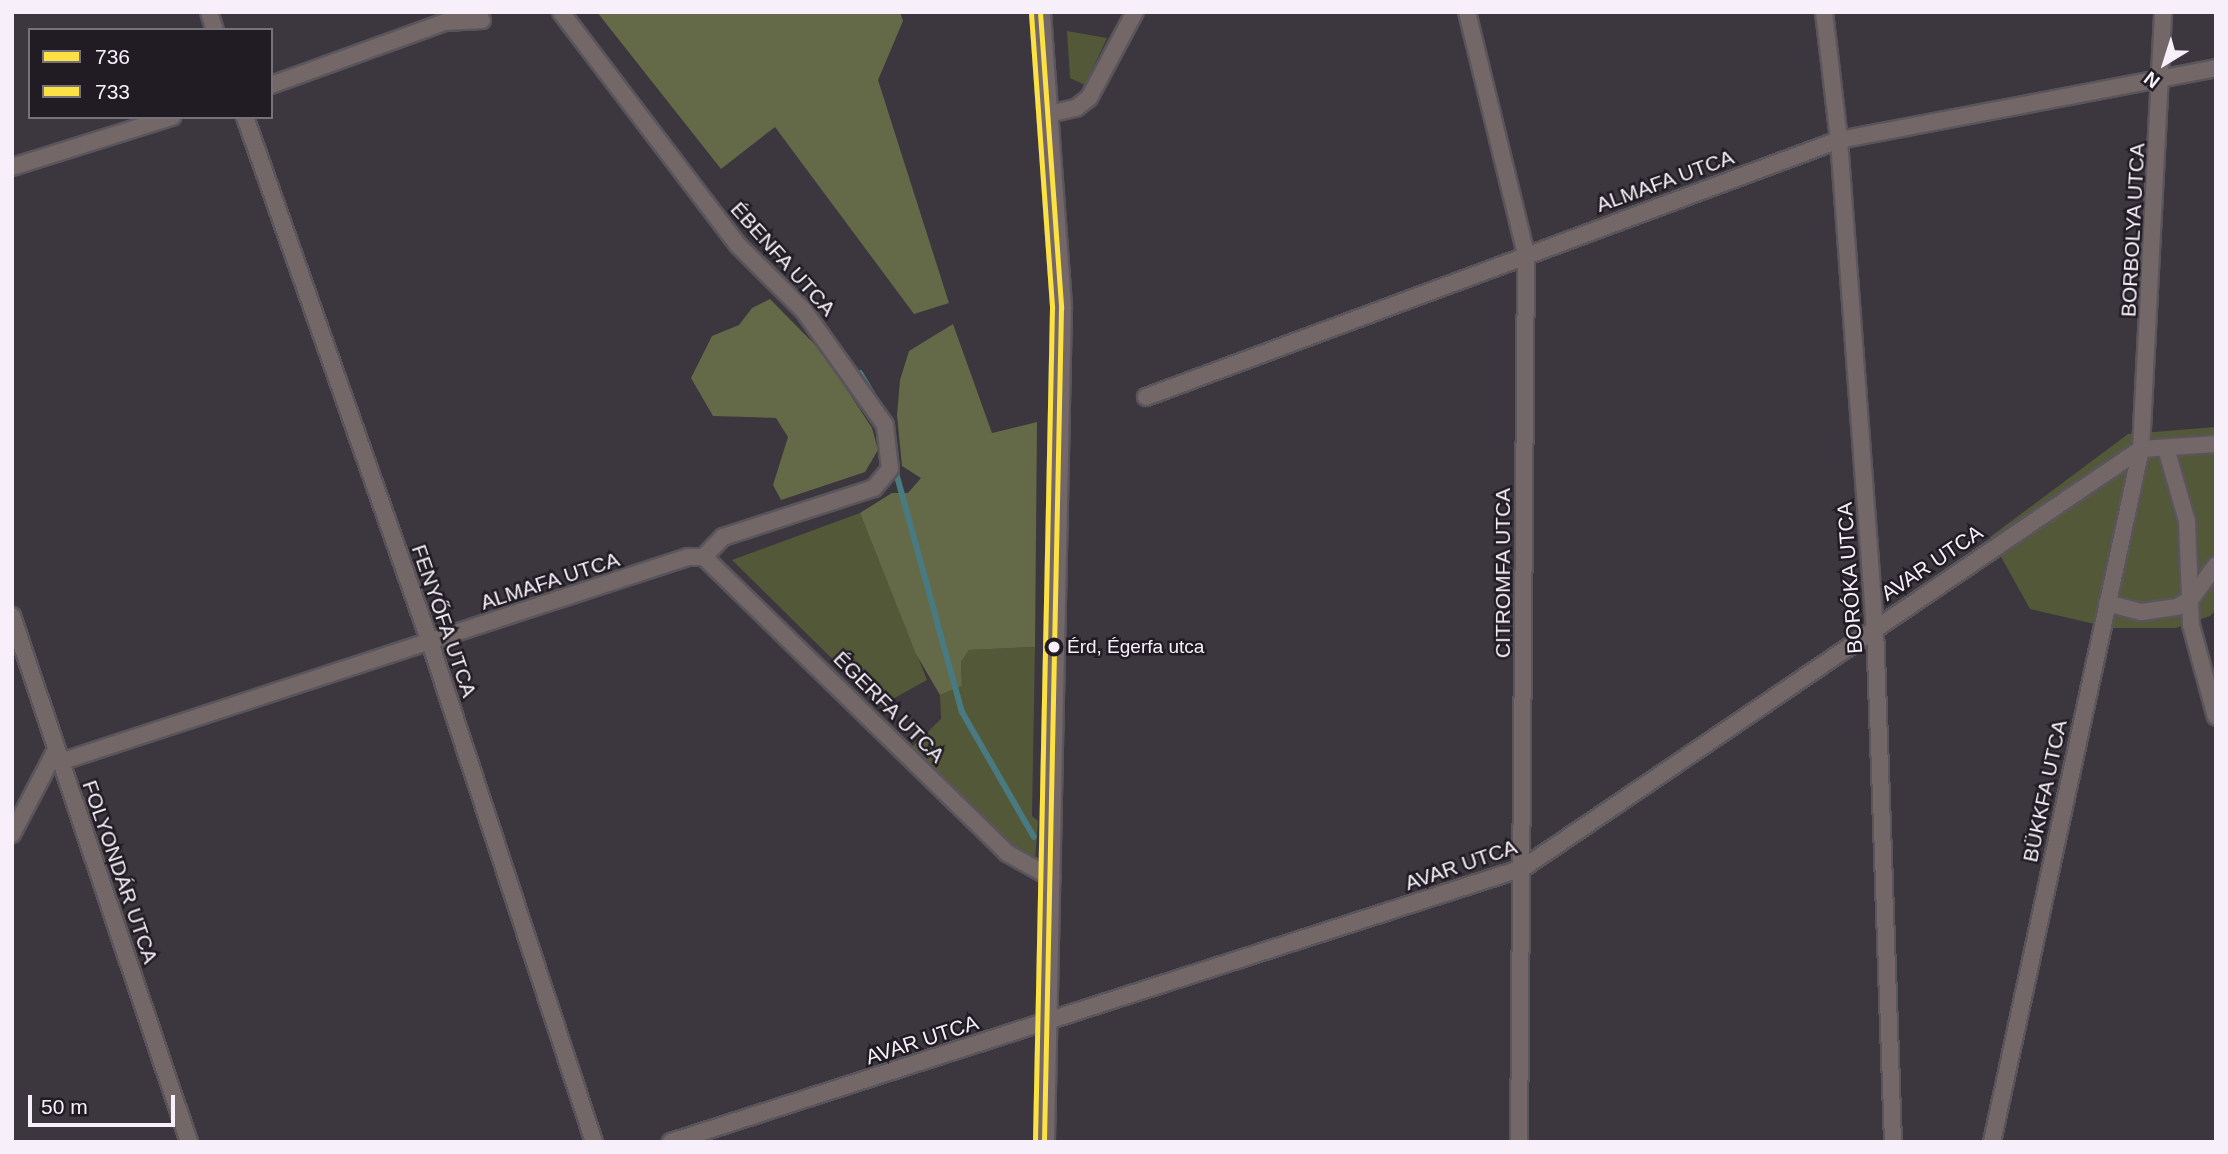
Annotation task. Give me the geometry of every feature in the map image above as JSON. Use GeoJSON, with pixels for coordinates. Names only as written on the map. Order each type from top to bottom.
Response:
{"type":"FeatureCollection","features":[{"type":"Feature","properties":{"kind":"street","name":"ÉBENFA UTCA"},"geometry":{"type":"LineString","coordinates":[[561,12],[738,245],[804,311],[855,377],[885,425],[890,469],[885,480],[874,488],[723,537],[704,557]]}},
{"type":"Feature","properties":{"kind":"street"},"geometry":{"type":"LineString","coordinates":[[1040,12],[1061,308],[1052,878],[1044,1142]]}},
{"type":"Feature","properties":{"kind":"street"},"geometry":{"type":"LineString","coordinates":[[1049,114],[1076,108],[1089,98],[1135,12]]}},
{"type":"Feature","properties":{"kind":"street","name":"CITROMFA UTCA"},"geometry":{"type":"LineString","coordinates":[[1467,12],[1526,254],[1519,1142]]}},
{"type":"Feature","properties":{"kind":"street","name":"BORÓKA UTCA"},"geometry":{"type":"LineString","coordinates":[[1824,12],[1839,140],[1875,626],[1894,1142]]}},
{"type":"Feature","properties":{"kind":"street","name":"BORBOLYA UTCA"},"geometry":{"type":"LineString","coordinates":[[2141,449],[2164,12]]}},
{"type":"Feature","properties":{"kind":"street"},"geometry":{"type":"LineString","coordinates":[[273,84],[446,22],[482,20]]}},
{"type":"Feature","properties":{"kind":"street","name":"ALMAFA UTCA"},"geometry":{"type":"LineString","coordinates":[[1146,397],[1839,140],[2216,68]]}},
{"type":"Feature","properties":{"kind":"street"},"geometry":{"type":"LineString","coordinates":[[12,167],[166,119]]}},
{"type":"Feature","properties":{"kind":"street","name":"FENYŐFA UTCA"},"geometry":{"type":"LineString","coordinates":[[246,119],[430,642],[594,1142]]}},
{"type":"Feature","properties":{"kind":"street"},"geometry":{"type":"LineString","coordinates":[[2141,449],[2216,444]]}},
{"type":"Feature","properties":{"kind":"street"},"geometry":{"type":"LineString","coordinates":[[2166,448],[2187,521],[2191,625],[2216,717]]}},
{"type":"Feature","properties":{"kind":"street","name":"BÜKKFA UTCA"},"geometry":{"type":"LineString","coordinates":[[1992,1142],[2141,449]]}},
{"type":"Feature","properties":{"kind":"street","name":"AVAR UTCA"},"geometry":{"type":"LineString","coordinates":[[671,1142],[1523,868],[1875,626],[2141,449]]}},
{"type":"Feature","properties":{"kind":"street","name":"ALMAFA UTCA"},"geometry":{"type":"LineString","coordinates":[[58,756],[430,642],[688,557],[704,557]]}},
{"type":"Feature","properties":{"kind":"street","name":"ÉGERFA UTCA"},"geometry":{"type":"LineString","coordinates":[[704,557],[1007,853],[1052,878]]}},
{"type":"Feature","properties":{"kind":"street"},"geometry":{"type":"LineString","coordinates":[[2107,603],[2157,612],[2191,599],[2216,565]]}},
{"type":"Feature","properties":{"kind":"street","name":"FOLYONDÁR UTCA"},"geometry":{"type":"LineString","coordinates":[[12,616],[189,1142]]}},
{"type":"Feature","properties":{"kind":"street"},"geometry":{"type":"LineString","coordinates":[[12,834],[58,756]]}},
{"type":"Feature","properties":{"kind":"green space"},"geometry":{"type":"Polygon","coordinates":[[[597,12],[900,12],[903,21],[878,80],[949,303],[914,314],[775,127],[721,169],[597,12]]]}},
{"type":"Feature","properties":{"kind":"green space"},"geometry":{"type":"Polygon","coordinates":[[[1067,31],[1107,38],[1085,85],[1070,78],[1067,31]]]}},
{"type":"Feature","properties":{"kind":"green space"},"geometry":{"type":"Polygon","coordinates":[[[770,299],[823,353],[872,428],[878,450],[865,472],[781,500],[773,485],[788,437],[776,418],[713,416],[691,378],[712,336],[739,325],[752,308],[770,299]]]}},
{"type":"Feature","properties":{"kind":"green space"},"geometry":{"type":"Polygon","coordinates":[[[953,324],[992,433],[1037,422],[1035,647],[969,650],[961,662],[962,686],[940,695],[916,654],[860,513],[892,493],[908,493],[921,478],[902,466],[897,415],[900,380],[909,351],[953,324]]]}},
{"type":"Feature","properties":{"kind":"green space"},"geometry":{"type":"Polygon","coordinates":[[[2216,427],[2216,610],[2210,616],[2176,628],[2112,628],[2030,609],[1990,537],[2128,434],[2216,427]]]}},
{"type":"Feature","properties":{"kind":"green space"},"geometry":{"type":"Polygon","coordinates":[[[860,513],[927,680],[880,706],[732,560],[860,513]]]}},
{"type":"Feature","properties":{"kind":"green space"},"geometry":{"type":"Polygon","coordinates":[[[1035,647],[1032,816],[1038,821],[1035,861],[1021,855],[909,750],[941,719],[940,695],[962,686],[961,662],[969,650],[1035,647]]]}},
{"type":"Feature","properties":{"kind":"waterway"},"geometry":{"type":"LineString","coordinates":[[860,373],[872,393]]}},
{"type":"Feature","properties":{"kind":"waterway"},"geometry":{"type":"LineString","coordinates":[[895,469],[962,712],[1034,837]]}},
{"type":"Feature","properties":{"kind":"transit line","name":"736"},"geometry":{"type":"LineString","coordinates":[[1040,12],[1061,308],[1044,1142]]}},
{"type":"Feature","properties":{"kind":"transit line","name":"733"},"geometry":{"type":"LineString","coordinates":[[1031,13],[1052,308],[1035,1142]]}},
{"type":"Feature","properties":{"kind":"place","name":"Érd, Égerfa utca"},"geometry":{"type":"Point","coordinates":[1054,647]}}]}
